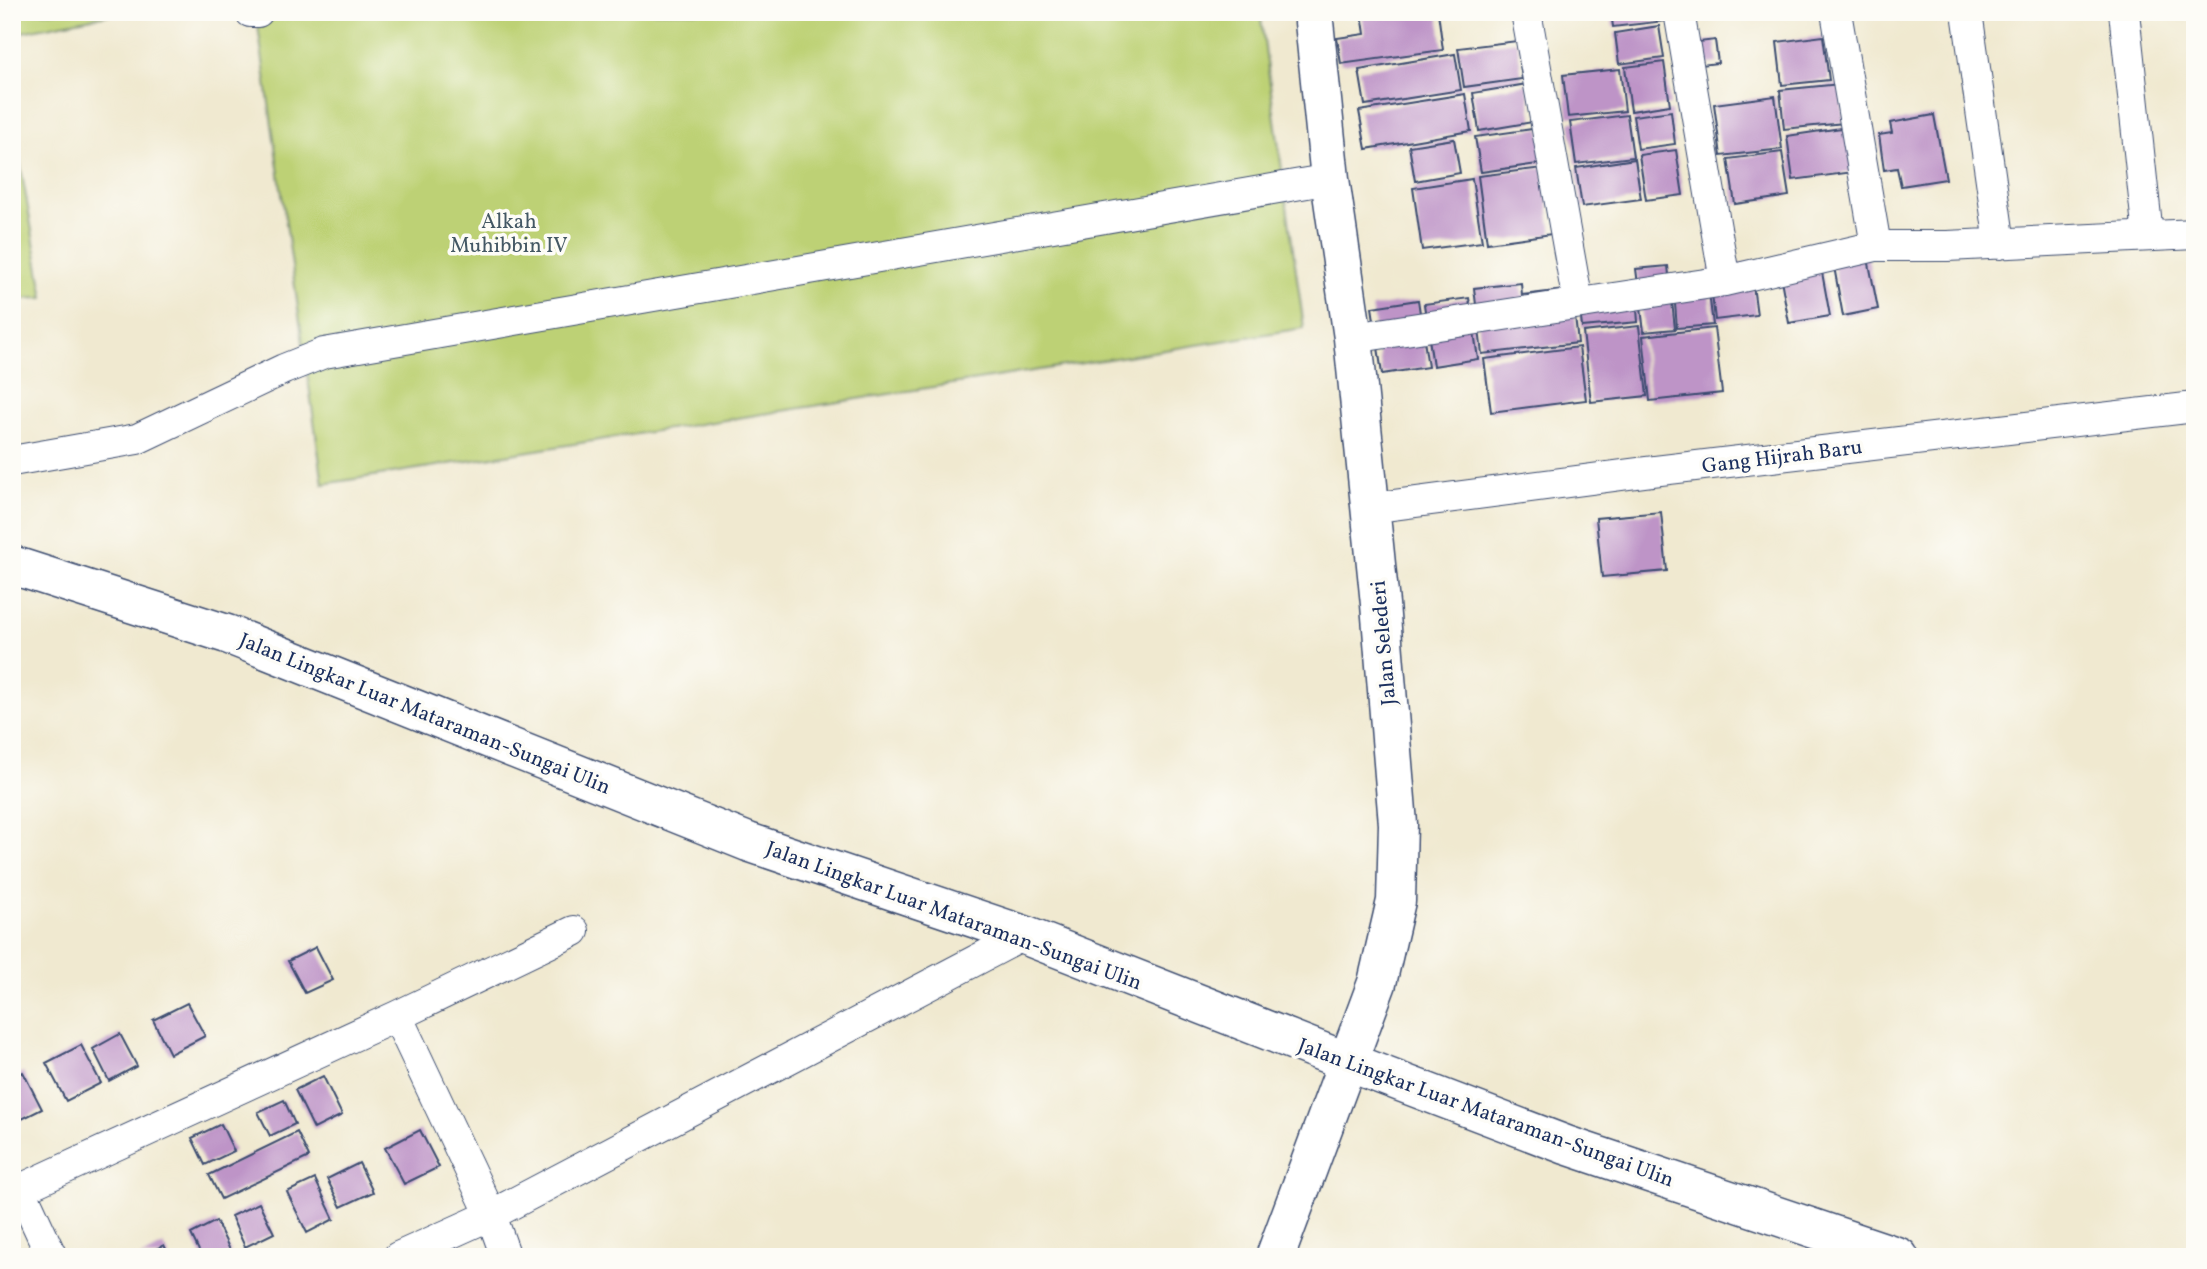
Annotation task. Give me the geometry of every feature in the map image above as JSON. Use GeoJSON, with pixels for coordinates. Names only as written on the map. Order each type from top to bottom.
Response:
{"type":"FeatureCollection","features":[{"type":"Feature","properties":{"kind":"main road","name":"Jalan Selederi"},"geometry":{"type":"LineString","coordinates":[[1275,1257],[1377,983],[1396,901],[1398,824],[1380,604],[1353,338],[1330,179],[1313,12]]}},
{"type":"Feature","properties":{"kind":"main road","name":"Jalan Lingkar Luar Mataraman-Sungai Ulin"},"geometry":{"type":"LineString","coordinates":[[12,565],[228,634],[748,842],[1024,935],[1566,1145],[1899,1257]]}},
{"type":"Feature","properties":{"kind":"street"},"geometry":{"type":"LineString","coordinates":[[250,12],[258,12]]}},
{"type":"Feature","properties":{"kind":"street"},"geometry":{"type":"LineString","coordinates":[[1526,12],[1578,303]]}},
{"type":"Feature","properties":{"kind":"street"},"geometry":{"type":"LineString","coordinates":[[1679,12],[1725,281]]}},
{"type":"Feature","properties":{"kind":"street"},"geometry":{"type":"LineString","coordinates":[[1836,12],[1876,246]]}},
{"type":"Feature","properties":{"kind":"street"},"geometry":{"type":"LineString","coordinates":[[1966,12],[2000,244]]}},
{"type":"Feature","properties":{"kind":"street"},"geometry":{"type":"LineString","coordinates":[[2124,12],[2148,236]]}},
{"type":"Feature","properties":{"kind":"street"},"geometry":{"type":"LineString","coordinates":[[12,460],[137,439],[324,352],[1330,179]]}},
{"type":"Feature","properties":{"kind":"street"},"geometry":{"type":"LineString","coordinates":[[1353,338],[1725,281],[1876,246],[1947,246],[2195,234]]}},
{"type":"Feature","properties":{"kind":"street","name":"Gang Hijrah Baru"},"geometry":{"type":"LineString","coordinates":[[1370,508],[1645,472],[2195,407]]}},
{"type":"Feature","properties":{"kind":"street"},"geometry":{"type":"LineString","coordinates":[[52,1257],[17,1191],[575,931]]}},
{"type":"Feature","properties":{"kind":"street"},"geometry":{"type":"LineString","coordinates":[[398,1257],[491,1215],[1024,935]]}},
{"type":"Feature","properties":{"kind":"street"},"geometry":{"type":"LineString","coordinates":[[397,1016],[491,1215],[506,1257]]}},
{"type":"Feature","properties":{"kind":"green space"},"geometry":{"type":"Polygon","coordinates":[[[12,12],[122,12],[12,34],[12,12]]]}},
{"type":"Feature","properties":{"kind":"green space","name":"Alkah Muhibbin IV"},"geometry":{"type":"Polygon","coordinates":[[[256,12],[1260,12],[1304,328],[323,484],[256,12]]]}},
{"type":"Feature","properties":{"kind":"green space"},"geometry":{"type":"Polygon","coordinates":[[[12,118],[44,298],[12,299],[12,118]]]}},
{"type":"Feature","properties":{"kind":"building"},"geometry":{"type":"Polygon","coordinates":[[[1438,12],[1443,50],[1341,64],[1337,38],[1365,34],[1362,14],[1438,12]]]}},
{"type":"Feature","properties":{"kind":"building"},"geometry":{"type":"Polygon","coordinates":[[[1611,12],[1672,12],[1674,20],[1613,27],[1611,12]]]}},
{"type":"Feature","properties":{"kind":"building"},"geometry":{"type":"Polygon","coordinates":[[[1659,26],[1664,58],[1619,64],[1615,33],[1659,26]]]}},
{"type":"Feature","properties":{"kind":"building"},"geometry":{"type":"Polygon","coordinates":[[[1823,36],[1829,80],[1782,85],[1777,42],[1823,36]]]}},
{"type":"Feature","properties":{"kind":"building"},"geometry":{"type":"Polygon","coordinates":[[[1715,40],[1718,63],[1685,67],[1682,44],[1715,40]]]}},
{"type":"Feature","properties":{"kind":"building"},"geometry":{"type":"Polygon","coordinates":[[[1517,41],[1522,79],[1464,87],[1458,48],[1517,41]]]}},
{"type":"Feature","properties":{"kind":"building"},"geometry":{"type":"Polygon","coordinates":[[[1455,54],[1461,90],[1365,105],[1359,70],[1455,54]]]}},
{"type":"Feature","properties":{"kind":"building"},"geometry":{"type":"Polygon","coordinates":[[[1664,62],[1670,105],[1631,111],[1625,67],[1664,62]]]}},
{"type":"Feature","properties":{"kind":"building"},"geometry":{"type":"Polygon","coordinates":[[[1620,69],[1625,111],[1568,117],[1563,75],[1620,69]]]}},
{"type":"Feature","properties":{"kind":"building"},"geometry":{"type":"Polygon","coordinates":[[[1527,84],[1533,122],[1479,131],[1473,93],[1527,84]]]}},
{"type":"Feature","properties":{"kind":"building"},"geometry":{"type":"Polygon","coordinates":[[[1840,84],[1844,123],[1784,129],[1780,90],[1840,84]]]}},
{"type":"Feature","properties":{"kind":"building"},"geometry":{"type":"Polygon","coordinates":[[[1465,94],[1471,131],[1366,149],[1359,111],[1465,94]]]}},
{"type":"Feature","properties":{"kind":"building"},"geometry":{"type":"Polygon","coordinates":[[[1775,96],[1782,149],[1721,156],[1714,104],[1775,96]]]}},
{"type":"Feature","properties":{"kind":"building"},"geometry":{"type":"Polygon","coordinates":[[[1671,111],[1675,144],[1638,149],[1633,116],[1671,111]]]}},
{"type":"Feature","properties":{"kind":"building"},"geometry":{"type":"Polygon","coordinates":[[[1627,115],[1633,157],[1576,164],[1570,122],[1627,115]]]}},
{"type":"Feature","properties":{"kind":"building"},"geometry":{"type":"Polygon","coordinates":[[[1934,115],[1946,179],[1901,186],[1897,168],[1884,170],[1879,135],[1892,133],[1890,123],[1934,115]]]}},
{"type":"Feature","properties":{"kind":"building"},"geometry":{"type":"Polygon","coordinates":[[[1848,127],[1854,172],[1793,180],[1787,136],[1848,127]]]}},
{"type":"Feature","properties":{"kind":"building"},"geometry":{"type":"Polygon","coordinates":[[[1540,128],[1545,163],[1481,172],[1475,137],[1540,128]]]}},
{"type":"Feature","properties":{"kind":"building"},"geometry":{"type":"Polygon","coordinates":[[[1454,139],[1460,173],[1415,181],[1409,146],[1454,139]]]}},
{"type":"Feature","properties":{"kind":"building"},"geometry":{"type":"Polygon","coordinates":[[[1676,150],[1683,195],[1646,200],[1639,155],[1676,150]]]}},
{"type":"Feature","properties":{"kind":"building"},"geometry":{"type":"Polygon","coordinates":[[[1782,152],[1789,196],[1735,204],[1728,159],[1782,152]]]}},
{"type":"Feature","properties":{"kind":"building"},"geometry":{"type":"Polygon","coordinates":[[[1635,159],[1641,199],[1582,207],[1576,168],[1635,159]]]}},
{"type":"Feature","properties":{"kind":"building"},"geometry":{"type":"Polygon","coordinates":[[[1543,168],[1552,234],[1487,243],[1478,176],[1543,168]]]}},
{"type":"Feature","properties":{"kind":"building"},"geometry":{"type":"Polygon","coordinates":[[[1472,179],[1482,242],[1422,250],[1413,188],[1472,179]]]}},
{"type":"Feature","properties":{"kind":"building"},"geometry":{"type":"Polygon","coordinates":[[[1865,243],[1878,309],[1843,316],[1831,250],[1865,243]]]}},
{"type":"Feature","properties":{"kind":"building"},"geometry":{"type":"Polygon","coordinates":[[[1819,256],[1830,316],[1789,323],[1778,263],[1819,256]]]}},
{"type":"Feature","properties":{"kind":"building"},"geometry":{"type":"Polygon","coordinates":[[[1750,263],[1757,315],[1715,320],[1709,268],[1750,263]]]}},
{"type":"Feature","properties":{"kind":"building"},"geometry":{"type":"Polygon","coordinates":[[[1668,266],[1675,329],[1644,332],[1636,269],[1668,266]]]}},
{"type":"Feature","properties":{"kind":"building"},"geometry":{"type":"Polygon","coordinates":[[[1707,276],[1713,325],[1677,328],[1673,279],[1707,276]]]}},
{"type":"Feature","properties":{"kind":"building"},"geometry":{"type":"Polygon","coordinates":[[[1521,283],[1522,295],[1572,289],[1578,343],[1482,354],[1474,288],[1521,283]]]}},
{"type":"Feature","properties":{"kind":"building"},"geometry":{"type":"Polygon","coordinates":[[[1635,284],[1638,322],[1582,327],[1578,290],[1635,284]]]}},
{"type":"Feature","properties":{"kind":"building"},"geometry":{"type":"Polygon","coordinates":[[[1469,298],[1478,359],[1433,366],[1424,304],[1469,298]]]}},
{"type":"Feature","properties":{"kind":"building"},"geometry":{"type":"Polygon","coordinates":[[[1418,300],[1428,367],[1382,374],[1372,307],[1418,300]]]}},
{"type":"Feature","properties":{"kind":"building"},"geometry":{"type":"Polygon","coordinates":[[[1639,326],[1647,396],[1591,402],[1583,332],[1639,326]]]}},
{"type":"Feature","properties":{"kind":"building"},"geometry":{"type":"Polygon","coordinates":[[[1714,328],[1722,393],[1650,401],[1643,336],[1714,328]]]}},
{"type":"Feature","properties":{"kind":"building"},"geometry":{"type":"Polygon","coordinates":[[[1579,347],[1586,400],[1491,412],[1484,359],[1579,347]]]}},
{"type":"Feature","properties":{"kind":"building"},"geometry":{"type":"Polygon","coordinates":[[[1661,512],[1667,571],[1602,577],[1596,518],[1661,512]]]}},
{"type":"Feature","properties":{"kind":"building"},"geometry":{"type":"Polygon","coordinates":[[[316,947],[333,980],[305,993],[288,961],[316,947]]]}},
{"type":"Feature","properties":{"kind":"building"},"geometry":{"type":"Polygon","coordinates":[[[187,1003],[205,1036],[170,1054],[153,1020],[187,1003]]]}},
{"type":"Feature","properties":{"kind":"building"},"geometry":{"type":"Polygon","coordinates":[[[120,1034],[137,1066],[109,1081],[93,1049],[120,1034]]]}},
{"type":"Feature","properties":{"kind":"building"},"geometry":{"type":"Polygon","coordinates":[[[81,1045],[101,1083],[66,1101],[46,1063],[81,1045]]]}},
{"type":"Feature","properties":{"kind":"building"},"geometry":{"type":"Polygon","coordinates":[[[23,1072],[42,1109],[12,1124],[12,1077],[23,1072]]]}},
{"type":"Feature","properties":{"kind":"building"},"geometry":{"type":"Polygon","coordinates":[[[323,1076],[342,1115],[314,1129],[295,1090],[323,1076]]]}},
{"type":"Feature","properties":{"kind":"building"},"geometry":{"type":"Polygon","coordinates":[[[284,1100],[295,1124],[270,1136],[258,1112],[284,1100]]]}},
{"type":"Feature","properties":{"kind":"building"},"geometry":{"type":"Polygon","coordinates":[[[221,1124],[234,1151],[205,1165],[192,1138],[221,1124]]]}},
{"type":"Feature","properties":{"kind":"building"},"geometry":{"type":"Polygon","coordinates":[[[420,1130],[439,1167],[404,1184],[385,1148],[420,1130]]]}},
{"type":"Feature","properties":{"kind":"building"},"geometry":{"type":"Polygon","coordinates":[[[297,1132],[309,1157],[221,1199],[209,1175],[297,1132]]]}},
{"type":"Feature","properties":{"kind":"building"},"geometry":{"type":"Polygon","coordinates":[[[359,1163],[373,1192],[341,1207],[327,1179],[359,1163]]]}},
{"type":"Feature","properties":{"kind":"building"},"geometry":{"type":"Polygon","coordinates":[[[315,1179],[334,1219],[307,1233],[287,1192],[315,1179]]]}},
{"type":"Feature","properties":{"kind":"building"},"geometry":{"type":"Polygon","coordinates":[[[259,1203],[274,1233],[245,1247],[231,1216],[259,1203]]]}},
{"type":"Feature","properties":{"kind":"building"},"geometry":{"type":"Polygon","coordinates":[[[216,1221],[231,1252],[221,1257],[202,1257],[191,1234],[216,1221]]]}},
{"type":"Feature","properties":{"kind":"building"},"geometry":{"type":"Polygon","coordinates":[[[164,1245],[170,1257],[140,1257],[164,1245]]]}}]}
